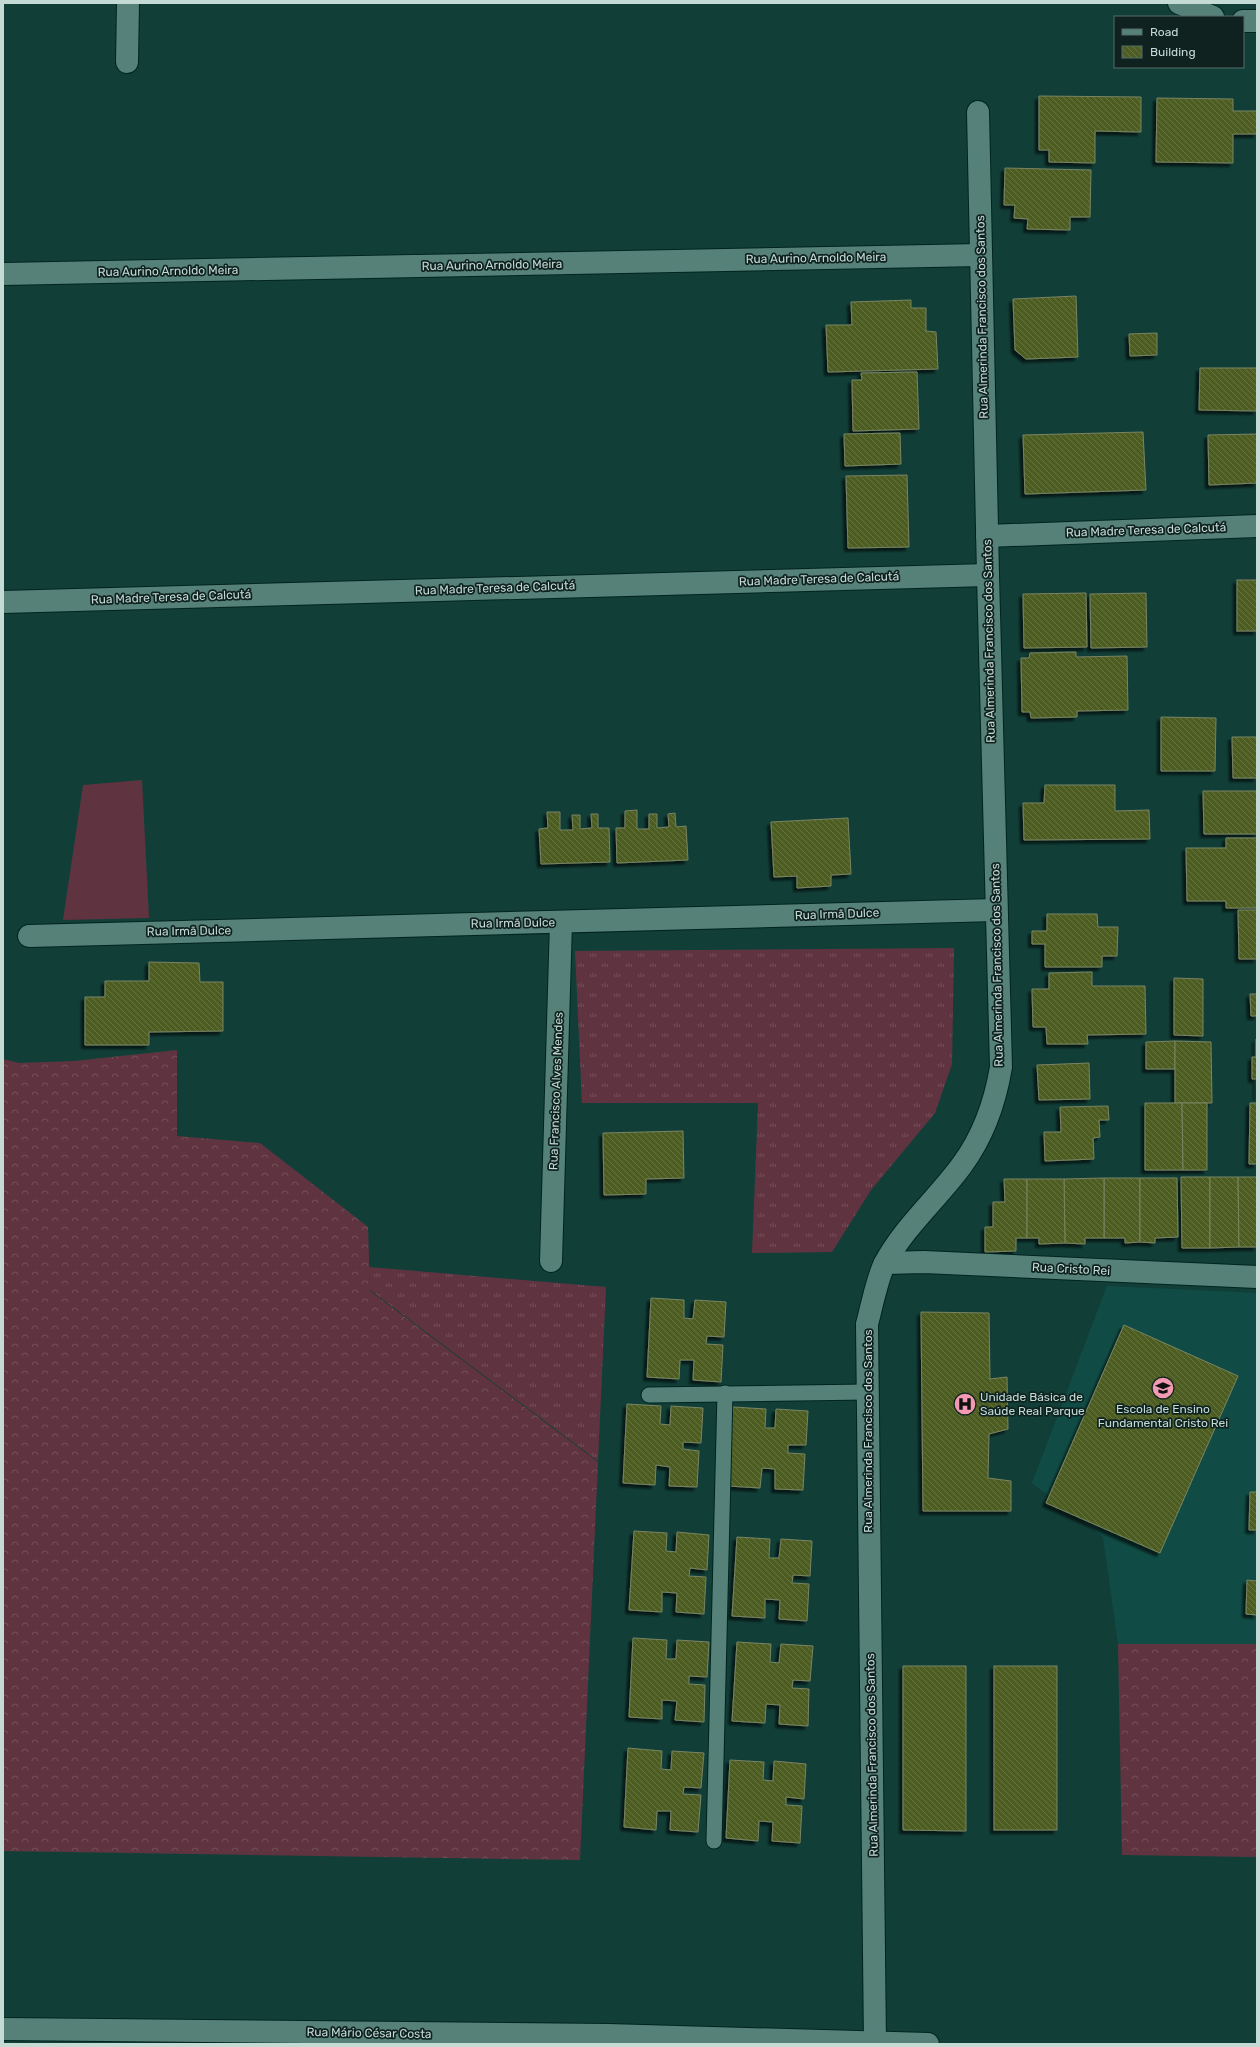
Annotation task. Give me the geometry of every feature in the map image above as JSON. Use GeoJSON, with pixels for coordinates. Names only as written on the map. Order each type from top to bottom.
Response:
{"type":"FeatureCollection","features":[{"type":"Feature","properties":{"kind":"street"},"geometry":{"type":"LineString","coordinates":[[127,62],[128,3]]}},
{"type":"Feature","properties":{"kind":"street"},"geometry":{"type":"LineString","coordinates":[[1179,3],[1211,16]]}},
{"type":"Feature","properties":{"kind":"street"},"geometry":{"type":"LineString","coordinates":[[1244,21],[1257,21]]}},
{"type":"Feature","properties":{"kind":"street","name":"Rua Almerinda Francisco dos Santos"},"geometry":{"type":"LineString","coordinates":[[875,2044],[867,1324],[885,1263],[917,1217],[962,1165],[984,1130],[996,1096],[1001,1067],[996,910],[978,112]]}},
{"type":"Feature","properties":{"kind":"street","name":"Rua Aurino Arnoldo Meira"},"geometry":{"type":"LineString","coordinates":[[3,274],[981,255]]}},
{"type":"Feature","properties":{"kind":"street","name":"Rua Madre Teresa de Calcutá"},"geometry":{"type":"LineString","coordinates":[[987,536],[1257,526]]}},
{"type":"Feature","properties":{"kind":"street","name":"Rua Madre Teresa de Calcutá"},"geometry":{"type":"LineString","coordinates":[[3,602],[988,575]]}},
{"type":"Feature","properties":{"kind":"street","name":"Rua Irmã Dulce"},"geometry":{"type":"LineString","coordinates":[[29,936],[996,910]]}},
{"type":"Feature","properties":{"kind":"street","name":"Rua Francisco Alves Mendes"},"geometry":{"type":"LineString","coordinates":[[551,1261],[561,922]]}},
{"type":"Feature","properties":{"kind":"street","name":"Rua Cristo Rei"},"geometry":{"type":"LineString","coordinates":[[885,1263],[924,1262],[1257,1278]]}},
{"type":"Feature","properties":{"kind":"street","name":"Rua Mário César Costa"},"geometry":{"type":"LineString","coordinates":[[3,2029],[608,2035],[875,2044],[928,2044]]}},
{"type":"Feature","properties":{"kind":"lane"},"geometry":{"type":"LineString","coordinates":[[649,1395],[867,1392]]}},
{"type":"Feature","properties":{"kind":"lane"},"geometry":{"type":"LineString","coordinates":[[714,1841],[725,1393]]}},
{"type":"Feature","properties":{"kind":"shaded area","name":"Escola de Ensino Fundamental Cristo Rei"},"geometry":{"type":"Polygon","coordinates":[[[1107,1286],[1257,1293],[1257,1644],[1118,1644],[1103,1537],[1032,1483],[1107,1286]]]}},
{"type":"Feature","properties":{"kind":"green space"},"geometry":{"type":"Polygon","coordinates":[[[142,780],[149,918],[63,920],[83,785],[142,780]]]}},
{"type":"Feature","properties":{"kind":"green space"},"geometry":{"type":"Polygon","coordinates":[[[954,948],[952,1064],[935,1113],[871,1190],[832,1252],[752,1253],[758,1103],[582,1103],[575,951],[954,948]]]}},
{"type":"Feature","properties":{"kind":"green space"},"geometry":{"type":"Polygon","coordinates":[[[177,1050],[177,1136],[260,1143],[368,1227],[370,1291],[598,1462],[580,1860],[3,1851],[3,1059],[19,1063],[74,1061],[177,1050]]]}},
{"type":"Feature","properties":{"kind":"green space"},"geometry":{"type":"Polygon","coordinates":[[[369,1267],[606,1287],[598,1461],[370,1290],[369,1267]]]}},
{"type":"Feature","properties":{"kind":"green space"},"geometry":{"type":"Polygon","coordinates":[[[1118,1644],[1257,1644],[1257,1857],[1122,1855],[1118,1644]]]}},
{"type":"Feature","properties":{"kind":"building"},"geometry":{"type":"Polygon","coordinates":[[[1039,96],[1141,97],[1141,132],[1095,131],[1095,163],[1049,162],[1049,150],[1039,150],[1039,96]]]}},
{"type":"Feature","properties":{"kind":"building"},"geometry":{"type":"Polygon","coordinates":[[[1157,98],[1233,99],[1233,111],[1257,111],[1257,134],[1233,134],[1233,163],[1156,162],[1157,98]]]}},
{"type":"Feature","properties":{"kind":"building"},"geometry":{"type":"Polygon","coordinates":[[[1005,168],[1091,170],[1090,217],[1070,217],[1070,230],[1027,229],[1028,219],[1014,218],[1015,205],[1004,205],[1005,168]]]}},
{"type":"Feature","properties":{"kind":"building"},"geometry":{"type":"Polygon","coordinates":[[[1076,296],[1078,357],[1026,359],[1015,350],[1013,299],[1076,296]]]}},
{"type":"Feature","properties":{"kind":"building"},"geometry":{"type":"Polygon","coordinates":[[[911,300],[911,308],[926,308],[926,331],[936,332],[938,369],[828,372],[826,325],[852,325],[851,302],[911,300]]]}},
{"type":"Feature","properties":{"kind":"building"},"geometry":{"type":"Polygon","coordinates":[[[1157,333],[1157,355],[1130,356],[1129,334],[1157,333]]]}},
{"type":"Feature","properties":{"kind":"building"},"geometry":{"type":"Polygon","coordinates":[[[1200,368],[1257,368],[1257,411],[1199,410],[1200,368]]]}},
{"type":"Feature","properties":{"kind":"building"},"geometry":{"type":"Polygon","coordinates":[[[917,372],[919,429],[853,431],[852,380],[862,380],[861,373],[917,372]]]}},
{"type":"Feature","properties":{"kind":"building"},"geometry":{"type":"Polygon","coordinates":[[[1143,432],[1146,490],[1025,494],[1023,435],[1143,432]]]}},
{"type":"Feature","properties":{"kind":"building"},"geometry":{"type":"Polygon","coordinates":[[[900,433],[901,464],[845,466],[844,434],[900,433]]]}},
{"type":"Feature","properties":{"kind":"building"},"geometry":{"type":"Polygon","coordinates":[[[1257,434],[1257,483],[1209,485],[1208,435],[1257,434]]]}},
{"type":"Feature","properties":{"kind":"building"},"geometry":{"type":"Polygon","coordinates":[[[907,475],[909,547],[848,548],[846,476],[907,475]]]}},
{"type":"Feature","properties":{"kind":"building"},"geometry":{"type":"Polygon","coordinates":[[[1237,580],[1257,580],[1257,631],[1237,631],[1237,580]]]}},
{"type":"Feature","properties":{"kind":"building"},"geometry":{"type":"Polygon","coordinates":[[[1086,593],[1087,647],[1024,648],[1023,594],[1086,593]]]}},
{"type":"Feature","properties":{"kind":"building"},"geometry":{"type":"Polygon","coordinates":[[[1146,593],[1147,647],[1091,648],[1090,594],[1146,593]]]}},
{"type":"Feature","properties":{"kind":"building"},"geometry":{"type":"Polygon","coordinates":[[[1076,652],[1076,657],[1127,656],[1128,710],[1077,711],[1077,717],[1031,718],[1030,712],[1022,712],[1021,658],[1029,658],[1030,653],[1076,652]]]}},
{"type":"Feature","properties":{"kind":"building"},"geometry":{"type":"Polygon","coordinates":[[[1161,717],[1216,718],[1215,771],[1161,771],[1161,717]]]}},
{"type":"Feature","properties":{"kind":"building"},"geometry":{"type":"Polygon","coordinates":[[[1232,737],[1257,737],[1257,778],[1233,778],[1232,737]]]}},
{"type":"Feature","properties":{"kind":"building"},"geometry":{"type":"Polygon","coordinates":[[[1045,785],[1115,785],[1115,811],[1149,810],[1150,839],[1024,840],[1023,803],[1044,803],[1045,785]]]}},
{"type":"Feature","properties":{"kind":"building"},"geometry":{"type":"Polygon","coordinates":[[[1203,791],[1257,791],[1257,834],[1204,834],[1203,791]]]}},
{"type":"Feature","properties":{"kind":"building"},"geometry":{"type":"Polygon","coordinates":[[[637,810],[637,829],[649,829],[649,814],[657,814],[657,828],[669,827],[668,814],[675,813],[676,827],[686,826],[688,860],[617,863],[616,828],[625,828],[625,811],[637,810]]]}},
{"type":"Feature","properties":{"kind":"building"},"geometry":{"type":"Polygon","coordinates":[[[547,812],[560,812],[560,830],[573,830],[572,815],[580,815],[580,829],[592,828],[591,814],[598,814],[598,828],[609,828],[610,862],[541,864],[539,829],[548,828],[547,812]]]}},
{"type":"Feature","properties":{"kind":"building"},"geometry":{"type":"Polygon","coordinates":[[[848,818],[851,874],[831,875],[831,886],[797,888],[797,876],[774,877],[771,822],[848,818]]]}},
{"type":"Feature","properties":{"kind":"building"},"geometry":{"type":"Polygon","coordinates":[[[1226,838],[1257,838],[1257,908],[1226,908],[1226,901],[1187,901],[1186,848],[1226,848],[1226,838]]]}},
{"type":"Feature","properties":{"kind":"building"},"geometry":{"type":"Polygon","coordinates":[[[1238,910],[1257,910],[1257,959],[1239,959],[1238,910]]]}},
{"type":"Feature","properties":{"kind":"building"},"geometry":{"type":"Polygon","coordinates":[[[1047,914],[1097,914],[1098,927],[1118,927],[1117,956],[1102,956],[1102,967],[1045,967],[1045,944],[1032,944],[1032,931],[1047,931],[1047,914]]]}},
{"type":"Feature","properties":{"kind":"building"},"geometry":{"type":"Polygon","coordinates":[[[149,962],[199,963],[200,982],[223,982],[223,1031],[149,1032],[149,1045],[85,1045],[85,997],[105,997],[105,981],[149,981],[149,962]]]}},
{"type":"Feature","properties":{"kind":"building"},"geometry":{"type":"Polygon","coordinates":[[[1092,972],[1092,986],[1145,986],[1146,1034],[1087,1035],[1088,1044],[1047,1044],[1046,1027],[1033,1027],[1032,989],[1049,989],[1049,973],[1092,972]]]}},
{"type":"Feature","properties":{"kind":"building"},"geometry":{"type":"Polygon","coordinates":[[[1174,978],[1203,979],[1203,1036],[1174,1035],[1174,978]]]}},
{"type":"Feature","properties":{"kind":"building"},"geometry":{"type":"Polygon","coordinates":[[[1250,994],[1257,994],[1257,1016],[1251,1016],[1250,994]]]}},
{"type":"Feature","properties":{"kind":"building"},"geometry":{"type":"Polygon","coordinates":[[[1256,1039],[1257,1079],[1252,1079],[1252,1057],[1256,1057],[1256,1039]]]}},
{"type":"Feature","properties":{"kind":"building"},"geometry":{"type":"Polygon","coordinates":[[[1175,1041],[1175,1069],[1146,1069],[1146,1042],[1175,1041]]]}},
{"type":"Feature","properties":{"kind":"building"},"geometry":{"type":"Polygon","coordinates":[[[1175,1041],[1211,1042],[1212,1103],[1175,1103],[1175,1041]]]}},
{"type":"Feature","properties":{"kind":"building"},"geometry":{"type":"Polygon","coordinates":[[[1089,1063],[1090,1099],[1039,1100],[1037,1065],[1089,1063]]]}},
{"type":"Feature","properties":{"kind":"building"},"geometry":{"type":"Polygon","coordinates":[[[1145,1103],[1182,1103],[1183,1170],[1145,1170],[1145,1103]]]}},
{"type":"Feature","properties":{"kind":"building"},"geometry":{"type":"Polygon","coordinates":[[[1182,1103],[1207,1103],[1207,1170],[1183,1170],[1182,1103]]]}},
{"type":"Feature","properties":{"kind":"building"},"geometry":{"type":"Polygon","coordinates":[[[1250,1103],[1257,1103],[1257,1164],[1249,1164],[1250,1103]]]}},
{"type":"Feature","properties":{"kind":"building"},"geometry":{"type":"Polygon","coordinates":[[[1108,1106],[1109,1120],[1099,1120],[1100,1137],[1093,1138],[1094,1159],[1045,1161],[1044,1132],[1061,1132],[1060,1107],[1108,1106]]]}},
{"type":"Feature","properties":{"kind":"building"},"geometry":{"type":"Polygon","coordinates":[[[683,1131],[684,1178],[646,1179],[646,1194],[604,1195],[603,1133],[683,1131]]]}},
{"type":"Feature","properties":{"kind":"building"},"geometry":{"type":"Polygon","coordinates":[[[1181,1177],[1210,1177],[1210,1248],[1182,1248],[1181,1177]]]}},
{"type":"Feature","properties":{"kind":"building"},"geometry":{"type":"Polygon","coordinates":[[[1210,1177],[1238,1177],[1239,1247],[1210,1248],[1210,1177]]]}},
{"type":"Feature","properties":{"kind":"building"},"geometry":{"type":"Polygon","coordinates":[[[1238,1177],[1257,1177],[1257,1247],[1239,1247],[1238,1177]]]}},
{"type":"Feature","properties":{"kind":"building"},"geometry":{"type":"Polygon","coordinates":[[[1104,1178],[1140,1178],[1140,1242],[1125,1243],[1125,1238],[1104,1238],[1104,1178]]]}},
{"type":"Feature","properties":{"kind":"building"},"geometry":{"type":"Polygon","coordinates":[[[1104,1178],[1104,1238],[1085,1238],[1085,1244],[1065,1243],[1064,1179],[1104,1178]]]}},
{"type":"Feature","properties":{"kind":"building"},"geometry":{"type":"Polygon","coordinates":[[[1140,1178],[1177,1178],[1178,1237],[1155,1238],[1155,1243],[1140,1242],[1140,1178]]]}},
{"type":"Feature","properties":{"kind":"building"},"geometry":{"type":"Polygon","coordinates":[[[1004,1179],[1027,1179],[1027,1238],[1016,1238],[1016,1251],[985,1252],[985,1227],[993,1227],[993,1202],[1005,1202],[1004,1179]]]}},
{"type":"Feature","properties":{"kind":"building"},"geometry":{"type":"Polygon","coordinates":[[[1027,1179],[1064,1179],[1065,1243],[1039,1244],[1039,1238],[1027,1238],[1027,1179]]]}},
{"type":"Feature","properties":{"kind":"building"},"geometry":{"type":"Polygon","coordinates":[[[651,1298],[684,1300],[684,1318],[693,1319],[695,1300],[726,1302],[724,1337],[707,1336],[706,1344],[723,1345],[721,1382],[693,1380],[694,1360],[680,1360],[679,1379],[647,1377],[651,1298]]]}},
{"type":"Feature","properties":{"kind":"building","name":"Unidade Básica de Saúde Real Parque"},"geometry":{"type":"Polygon","coordinates":[[[921,1312],[989,1313],[990,1379],[1007,1377],[1008,1429],[989,1434],[988,1478],[1011,1481],[1011,1511],[923,1511],[921,1312]]]}},
{"type":"Feature","properties":{"kind":"building"},"geometry":{"type":"Polygon","coordinates":[[[1124,1325],[1238,1376],[1160,1553],[1046,1503],[1124,1325]]]}},
{"type":"Feature","properties":{"kind":"building"},"geometry":{"type":"Polygon","coordinates":[[[627,1404],[661,1406],[660,1424],[670,1425],[671,1406],[703,1408],[701,1443],[683,1442],[683,1449],[699,1451],[697,1487],[669,1486],[670,1467],[656,1465],[655,1485],[623,1483],[627,1404]]]}},
{"type":"Feature","properties":{"kind":"building"},"geometry":{"type":"Polygon","coordinates":[[[733,1407],[766,1409],[765,1428],[775,1428],[776,1409],[808,1411],[806,1445],[788,1445],[788,1453],[805,1454],[803,1490],[775,1489],[775,1469],[762,1468],[760,1488],[728,1486],[733,1407]]]}},
{"type":"Feature","properties":{"kind":"building"},"geometry":{"type":"Polygon","coordinates":[[[1250,1492],[1257,1492],[1257,1530],[1249,1530],[1250,1492]]]}},
{"type":"Feature","properties":{"kind":"building"},"geometry":{"type":"Polygon","coordinates":[[[634,1531],[667,1533],[666,1551],[676,1552],[677,1532],[709,1535],[707,1570],[690,1568],[689,1576],[706,1577],[704,1614],[676,1612],[677,1593],[662,1592],[662,1612],[629,1610],[634,1531]]]}},
{"type":"Feature","properties":{"kind":"building"},"geometry":{"type":"Polygon","coordinates":[[[737,1537],[770,1539],[769,1558],[779,1558],[781,1539],[812,1541],[810,1576],[793,1575],[792,1583],[809,1584],[807,1621],[779,1619],[780,1600],[765,1599],[765,1618],[732,1616],[737,1537]]]}},
{"type":"Feature","properties":{"kind":"building"},"geometry":{"type":"Polygon","coordinates":[[[1247,1580],[1257,1581],[1257,1615],[1246,1614],[1247,1580]]]}},
{"type":"Feature","properties":{"kind":"building"},"geometry":{"type":"Polygon","coordinates":[[[633,1638],[667,1640],[666,1659],[676,1659],[677,1640],[709,1642],[707,1677],[689,1676],[689,1684],[705,1685],[704,1722],[675,1720],[677,1701],[662,1700],[662,1719],[629,1717],[633,1638]]]}},
{"type":"Feature","properties":{"kind":"building"},"geometry":{"type":"Polygon","coordinates":[[[737,1642],[771,1644],[770,1662],[779,1663],[781,1644],[813,1646],[810,1681],[793,1680],[792,1688],[809,1689],[808,1726],[779,1724],[780,1705],[766,1704],[765,1723],[732,1721],[737,1642]]]}},
{"type":"Feature","properties":{"kind":"building"},"geometry":{"type":"Polygon","coordinates":[[[903,1666],[966,1666],[966,1831],[903,1830],[903,1666]]]}},
{"type":"Feature","properties":{"kind":"building"},"geometry":{"type":"Polygon","coordinates":[[[994,1666],[1057,1666],[1057,1830],[994,1830],[994,1666]]]}},
{"type":"Feature","properties":{"kind":"building"},"geometry":{"type":"Polygon","coordinates":[[[628,1748],[662,1751],[661,1769],[671,1770],[672,1751],[704,1753],[701,1788],[684,1787],[683,1794],[701,1795],[698,1832],[670,1830],[671,1811],[657,1811],[656,1830],[624,1827],[628,1748]]]}},
{"type":"Feature","properties":{"kind":"building"},"geometry":{"type":"Polygon","coordinates":[[[730,1760],[764,1762],[763,1780],[773,1781],[774,1761],[806,1764],[804,1799],[786,1797],[786,1805],[802,1806],[800,1843],[772,1841],[773,1822],[759,1821],[758,1841],[726,1838],[730,1760]]]}},
{"type":"Feature","properties":{"kind":"place","name":"Escola de Ensino Fundamental Cristo Rei"},"geometry":{"type":"Point","coordinates":[1163,1388]}},
{"type":"Feature","properties":{"kind":"place","name":"Unidade Básica de Saúde Real Parque"},"geometry":{"type":"Point","coordinates":[965,1404]}}]}
